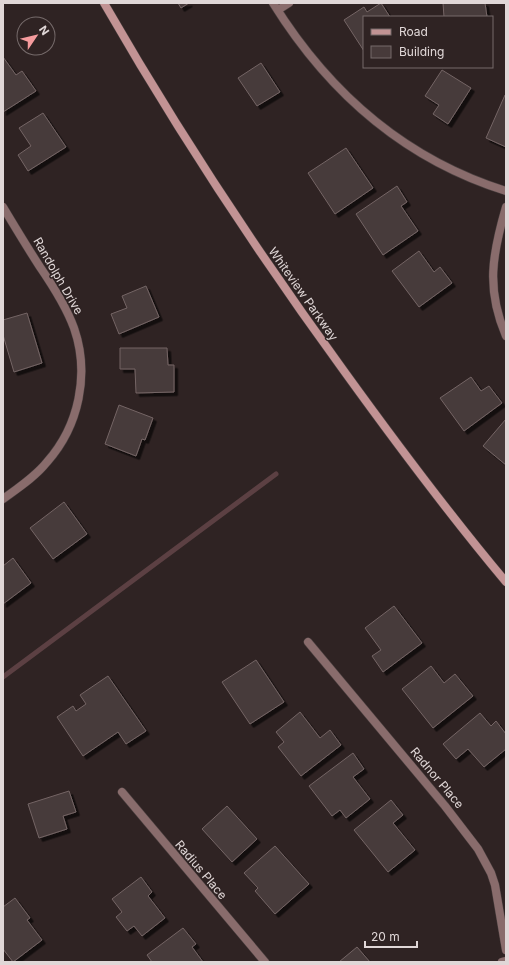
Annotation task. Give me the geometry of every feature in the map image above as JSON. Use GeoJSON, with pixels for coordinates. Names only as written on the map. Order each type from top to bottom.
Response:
{"type":"FeatureCollection","features":[{"type":"Feature","properties":{"kind":"street","name":"Whiteview Parkway"},"geometry":{"type":"LineString","coordinates":[[104,3],[193,152],[289,295],[408,459],[506,582]]}},
{"type":"Feature","properties":{"kind":"street"},"geometry":{"type":"LineString","coordinates":[[289,3],[275,7],[325,74],[367,116],[406,144],[439,163],[506,191]]}},
{"type":"Feature","properties":{"kind":"street","name":"Randolph Drive"},"geometry":{"type":"LineString","coordinates":[[3,207],[53,287],[72,323],[79,345],[81,378],[76,409],[64,439],[47,463],[3,499]]}},
{"type":"Feature","properties":{"kind":"street"},"geometry":{"type":"LineString","coordinates":[[506,207],[496,244],[492,269],[496,310],[506,336]]}},
{"type":"Feature","properties":{"kind":"street","name":"Radnor Place"},"geometry":{"type":"LineString","coordinates":[[308,642],[445,806],[486,861],[495,885],[506,950]]}},
{"type":"Feature","properties":{"kind":"street","name":"Radius Place"},"geometry":{"type":"LineString","coordinates":[[122,792],[264,962]]}},
{"type":"Feature","properties":{"kind":"street"},"geometry":{"type":"LineString","coordinates":[[502,962],[506,961]]}},
{"type":"Feature","properties":{"kind":"building"},"geometry":{"type":"Polygon","coordinates":[[[178,3],[189,3],[181,8],[178,3]]]}},
{"type":"Feature","properties":{"kind":"building"},"geometry":{"type":"Polygon","coordinates":[[[381,3],[389,16],[363,16],[363,49],[344,20],[364,7],[367,12],[381,3]]]}},
{"type":"Feature","properties":{"kind":"building"},"geometry":{"type":"Polygon","coordinates":[[[443,3],[485,3],[487,16],[444,16],[443,3]]]}},
{"type":"Feature","properties":{"kind":"building"},"geometry":{"type":"Polygon","coordinates":[[[3,57],[16,75],[22,71],[36,91],[3,112],[3,57]]]}},
{"type":"Feature","properties":{"kind":"building"},"geometry":{"type":"Polygon","coordinates":[[[261,63],[280,92],[257,106],[238,78],[261,63]]]}},
{"type":"Feature","properties":{"kind":"building"},"geometry":{"type":"Polygon","coordinates":[[[442,70],[471,88],[448,124],[433,114],[439,105],[425,96],[442,70]]]}},
{"type":"Feature","properties":{"kind":"building"},"geometry":{"type":"Polygon","coordinates":[[[506,95],[506,147],[486,138],[506,95]]]}},
{"type":"Feature","properties":{"kind":"building"},"geometry":{"type":"Polygon","coordinates":[[[43,113],[66,147],[28,171],[18,155],[31,146],[19,128],[43,113]]]}},
{"type":"Feature","properties":{"kind":"building"},"geometry":{"type":"Polygon","coordinates":[[[346,148],[373,188],[335,214],[308,173],[346,148]]]}},
{"type":"Feature","properties":{"kind":"building"},"geometry":{"type":"Polygon","coordinates":[[[397,186],[407,202],[401,206],[418,231],[383,255],[356,214],[397,186]]]}},
{"type":"Feature","properties":{"kind":"building"},"geometry":{"type":"Polygon","coordinates":[[[419,251],[434,272],[440,267],[452,283],[419,307],[392,271],[419,251]]]}},
{"type":"Feature","properties":{"kind":"building"},"geometry":{"type":"Polygon","coordinates":[[[146,286],[159,317],[119,334],[111,314],[127,308],[122,296],[146,286]]]}},
{"type":"Feature","properties":{"kind":"building"},"geometry":{"type":"Polygon","coordinates":[[[27,313],[42,363],[14,372],[3,335],[3,320],[27,313]]]}},
{"type":"Feature","properties":{"kind":"building"},"geometry":{"type":"Polygon","coordinates":[[[120,348],[167,348],[168,365],[174,365],[174,392],[136,393],[135,369],[120,369],[120,348]]]}},
{"type":"Feature","properties":{"kind":"building"},"geometry":{"type":"Polygon","coordinates":[[[471,377],[481,391],[489,386],[502,403],[464,431],[440,398],[471,377]]]}},
{"type":"Feature","properties":{"kind":"building"},"geometry":{"type":"Polygon","coordinates":[[[119,405],[153,418],[145,440],[142,439],[136,456],[105,444],[119,405]]]}},
{"type":"Feature","properties":{"kind":"building"},"geometry":{"type":"Polygon","coordinates":[[[506,419],[506,465],[483,446],[506,419]]]}},
{"type":"Feature","properties":{"kind":"building"},"geometry":{"type":"Polygon","coordinates":[[[64,502],[87,534],[53,559],[30,528],[64,502]]]}},
{"type":"Feature","properties":{"kind":"building"},"geometry":{"type":"Polygon","coordinates":[[[13,558],[31,583],[3,604],[3,566],[13,558]]]}},
{"type":"Feature","properties":{"kind":"building"},"geometry":{"type":"Polygon","coordinates":[[[394,606],[422,643],[383,672],[372,656],[381,650],[365,628],[394,606]]]}},
{"type":"Feature","properties":{"kind":"building"},"geometry":{"type":"Polygon","coordinates":[[[256,660],[284,702],[250,724],[222,682],[256,660]]]}},
{"type":"Feature","properties":{"kind":"building"},"geometry":{"type":"Polygon","coordinates":[[[431,666],[444,683],[455,674],[473,696],[433,728],[402,689],[431,666]]]}},
{"type":"Feature","properties":{"kind":"building"},"geometry":{"type":"Polygon","coordinates":[[[108,676],[146,731],[126,744],[118,732],[83,756],[57,717],[73,706],[76,711],[86,704],[80,695],[108,676]]]}},
{"type":"Feature","properties":{"kind":"building"},"geometry":{"type":"Polygon","coordinates":[[[300,712],[320,738],[330,730],[341,745],[301,776],[278,747],[284,742],[276,732],[300,712]]]}},
{"type":"Feature","properties":{"kind":"building"},"geometry":{"type":"Polygon","coordinates":[[[480,713],[491,726],[496,721],[506,734],[506,749],[484,767],[468,749],[456,759],[443,744],[480,713]]]}},
{"type":"Feature","properties":{"kind":"building"},"geometry":{"type":"Polygon","coordinates":[[[353,753],[364,769],[353,777],[370,799],[346,818],[340,810],[332,816],[309,786],[353,753]]]}},
{"type":"Feature","properties":{"kind":"building"},"geometry":{"type":"Polygon","coordinates":[[[69,791],[76,812],[63,816],[67,829],[39,838],[28,804],[69,791]]]}},
{"type":"Feature","properties":{"kind":"building"},"geometry":{"type":"Polygon","coordinates":[[[391,800],[403,815],[393,823],[415,850],[388,872],[354,830],[391,800]]]}},
{"type":"Feature","properties":{"kind":"building"},"geometry":{"type":"Polygon","coordinates":[[[227,806],[257,839],[232,862],[202,829],[227,806]]]}},
{"type":"Feature","properties":{"kind":"building"},"geometry":{"type":"Polygon","coordinates":[[[275,846],[309,884],[275,914],[255,891],[258,888],[244,873],[275,846]]]}},
{"type":"Feature","properties":{"kind":"building"},"geometry":{"type":"Polygon","coordinates":[[[141,877],[152,892],[148,896],[165,918],[142,936],[134,926],[127,931],[116,917],[122,912],[112,899],[141,877]]]}},
{"type":"Feature","properties":{"kind":"building"},"geometry":{"type":"Polygon","coordinates":[[[15,898],[30,918],[27,920],[42,940],[13,962],[3,949],[3,907],[15,898]]]}},
{"type":"Feature","properties":{"kind":"building"},"geometry":{"type":"Polygon","coordinates":[[[183,928],[196,944],[192,947],[203,962],[152,962],[147,955],[183,928]]]}},
{"type":"Feature","properties":{"kind":"building"},"geometry":{"type":"Polygon","coordinates":[[[357,947],[370,962],[339,962],[357,947]]]}},
{"type":"Feature","properties":{"kind":"waterway"},"geometry":{"type":"LineString","coordinates":[[3,677],[276,474]]}}]}
